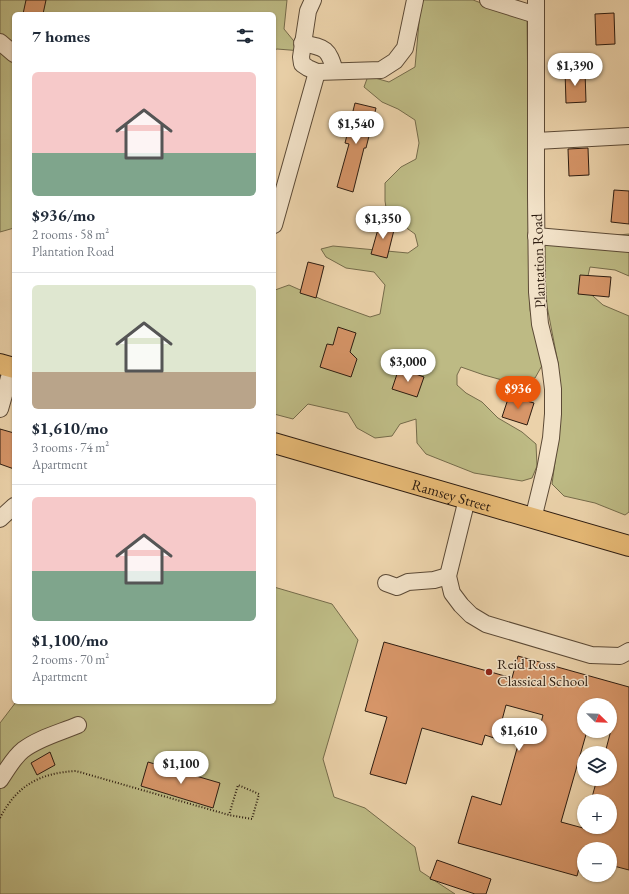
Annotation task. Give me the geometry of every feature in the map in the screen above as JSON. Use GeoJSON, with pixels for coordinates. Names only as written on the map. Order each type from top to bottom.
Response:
{"type":"FeatureCollection","features":[{"type":"Feature","properties":{"kind":"main road","name":"Ramsey Street"},"geometry":{"type":"LineString","coordinates":[[276,444],[629,546]]}},
{"type":"Feature","properties":{"kind":"street"},"geometry":{"type":"LineString","coordinates":[[313,0],[308,11],[301,57],[302,64],[317,72],[381,70],[395,61],[405,48],[415,0]]}},
{"type":"Feature","properties":{"kind":"street"},"geometry":{"type":"LineString","coordinates":[[491,0],[536,8]]}},
{"type":"Feature","properties":{"kind":"street","name":"Plantation Road"},"geometry":{"type":"LineString","coordinates":[[533,519],[545,470],[553,414],[553,389],[550,365],[540,318],[537,292],[536,8]]}},
{"type":"Feature","properties":{"kind":"street"},"geometry":{"type":"LineString","coordinates":[[0,42],[12,52]]}},
{"type":"Feature","properties":{"kind":"street"},"geometry":{"type":"LineString","coordinates":[[302,43],[316,46],[325,50],[331,57],[335,71]]}},
{"type":"Feature","properties":{"kind":"street"},"geometry":{"type":"LineString","coordinates":[[276,217],[317,72]]}},
{"type":"Feature","properties":{"kind":"street"},"geometry":{"type":"LineString","coordinates":[[536,141],[629,136]]}},
{"type":"Feature","properties":{"kind":"street"},"geometry":{"type":"LineString","coordinates":[[536,236],[629,244]]}},
{"type":"Feature","properties":{"kind":"street"},"geometry":{"type":"LineString","coordinates":[[0,409],[9,366]]}},
{"type":"Feature","properties":{"kind":"street"},"geometry":{"type":"LineString","coordinates":[[467,499],[448,576],[452,592],[461,605],[471,615],[486,624],[591,655],[620,656],[629,651]]}},
{"type":"Feature","properties":{"kind":"street"},"geometry":{"type":"LineString","coordinates":[[0,519],[12,508]]}},
{"type":"Feature","properties":{"kind":"street"},"geometry":{"type":"LineString","coordinates":[[386,583],[398,587],[408,582],[434,580],[448,576]]}},
{"type":"Feature","properties":{"kind":"street"},"geometry":{"type":"LineString","coordinates":[[0,780],[10,764],[22,751],[37,742],[78,725]]}},
{"type":"Feature","properties":{"kind":"path"},"geometry":{"type":"LineString","coordinates":[[0,818],[12,799],[29,783],[55,773],[76,771],[229,816],[252,819],[259,794],[238,785],[229,816]]}},
{"type":"Feature","properties":{"kind":"shaded area"},"geometry":{"type":"Polygon","coordinates":[[[0,0],[287,0],[284,29],[302,51],[276,49],[276,12],[12,12],[12,229],[0,232],[0,0]]]}},
{"type":"Feature","properties":{"kind":"shaded area"},"geometry":{"type":"Polygon","coordinates":[[[421,0],[473,0],[511,14],[527,13],[530,310],[544,362],[535,378],[513,383],[461,367],[457,375],[457,385],[466,393],[482,402],[498,418],[522,432],[536,444],[537,466],[532,478],[522,481],[474,473],[426,454],[417,443],[416,419],[400,424],[392,436],[375,438],[357,428],[348,413],[308,404],[293,419],[276,415],[276,290],[289,285],[323,300],[370,317],[380,314],[385,285],[374,272],[346,268],[326,257],[321,249],[333,246],[408,253],[418,246],[415,234],[387,214],[385,201],[385,183],[401,167],[416,159],[419,143],[415,120],[398,109],[382,102],[364,87],[368,76],[389,82],[415,67],[421,0]]]}},
{"type":"Feature","properties":{"kind":"shaded area"},"geometry":{"type":"Polygon","coordinates":[[[629,234],[629,276],[615,270],[590,267],[585,289],[603,305],[629,316],[629,512],[625,515],[595,503],[564,496],[552,484],[557,447],[560,398],[558,363],[547,306],[543,242],[629,234]]]}},
{"type":"Feature","properties":{"kind":"shaded area"},"geometry":{"type":"Polygon","coordinates":[[[276,588],[332,604],[358,640],[323,759],[334,797],[365,808],[415,847],[420,871],[455,894],[0,894],[0,723],[14,704],[276,704],[276,588]]]}},
{"type":"Feature","properties":{"kind":"building"},"geometry":{"type":"Polygon","coordinates":[[[26,0],[46,0],[43,12],[23,12],[26,0]]]}},
{"type":"Feature","properties":{"kind":"building"},"geometry":{"type":"Polygon","coordinates":[[[614,13],[615,44],[596,45],[595,14],[614,13]]]}},
{"type":"Feature","properties":{"kind":"building"},"geometry":{"type":"Polygon","coordinates":[[[565,71],[585,71],[586,102],[566,103],[565,71]]]}},
{"type":"Feature","properties":{"kind":"building"},"geometry":{"type":"Polygon","coordinates":[[[355,103],[376,108],[353,192],[337,187],[349,144],[345,143],[355,103]]]}},
{"type":"Feature","properties":{"kind":"building"},"geometry":{"type":"Polygon","coordinates":[[[588,148],[589,175],[569,176],[568,149],[588,148]]]}},
{"type":"Feature","properties":{"kind":"building"},"geometry":{"type":"Polygon","coordinates":[[[614,190],[629,191],[629,224],[611,222],[614,190]]]}},
{"type":"Feature","properties":{"kind":"building"},"geometry":{"type":"Polygon","coordinates":[[[380,222],[395,226],[387,258],[371,254],[380,222]]]}},
{"type":"Feature","properties":{"kind":"building"},"geometry":{"type":"Polygon","coordinates":[[[308,262],[324,266],[316,298],[300,293],[308,262]]]}},
{"type":"Feature","properties":{"kind":"building"},"geometry":{"type":"Polygon","coordinates":[[[580,275],[611,277],[609,297],[578,294],[580,275]]]}},
{"type":"Feature","properties":{"kind":"building"},"geometry":{"type":"Polygon","coordinates":[[[338,327],[356,333],[350,352],[357,359],[351,377],[320,367],[327,344],[333,345],[338,327]]]}},
{"type":"Feature","properties":{"kind":"building"},"geometry":{"type":"Polygon","coordinates":[[[399,368],[424,377],[417,397],[392,389],[399,368]]]}},
{"type":"Feature","properties":{"kind":"building"},"geometry":{"type":"Polygon","coordinates":[[[509,396],[534,403],[527,425],[502,417],[509,396]]]}},
{"type":"Feature","properties":{"kind":"building"},"geometry":{"type":"Polygon","coordinates":[[[0,429],[12,432],[12,468],[0,464],[0,429]]]}},
{"type":"Feature","properties":{"kind":"building"},"geometry":{"type":"Polygon","coordinates":[[[384,642],[512,678],[518,656],[629,687],[629,870],[617,867],[617,842],[577,842],[577,876],[458,843],[472,796],[501,805],[522,731],[538,735],[543,715],[506,705],[497,739],[485,735],[482,745],[422,728],[406,784],[370,774],[387,717],[365,711],[384,642]]]}},
{"type":"Feature","properties":{"kind":"building"},"geometry":{"type":"Polygon","coordinates":[[[50,752],[55,765],[37,775],[31,763],[50,752]]]}},
{"type":"Feature","properties":{"kind":"building"},"geometry":{"type":"Polygon","coordinates":[[[148,762],[220,783],[213,808],[141,786],[148,762]]]}},
{"type":"Feature","properties":{"kind":"building"},"geometry":{"type":"Polygon","coordinates":[[[437,860],[491,879],[486,894],[475,894],[430,879],[437,860]]]}},
{"type":"Feature","properties":{"kind":"place","name":"Reid Ross Classical School"},"geometry":{"type":"Point","coordinates":[489,672]}}]}
